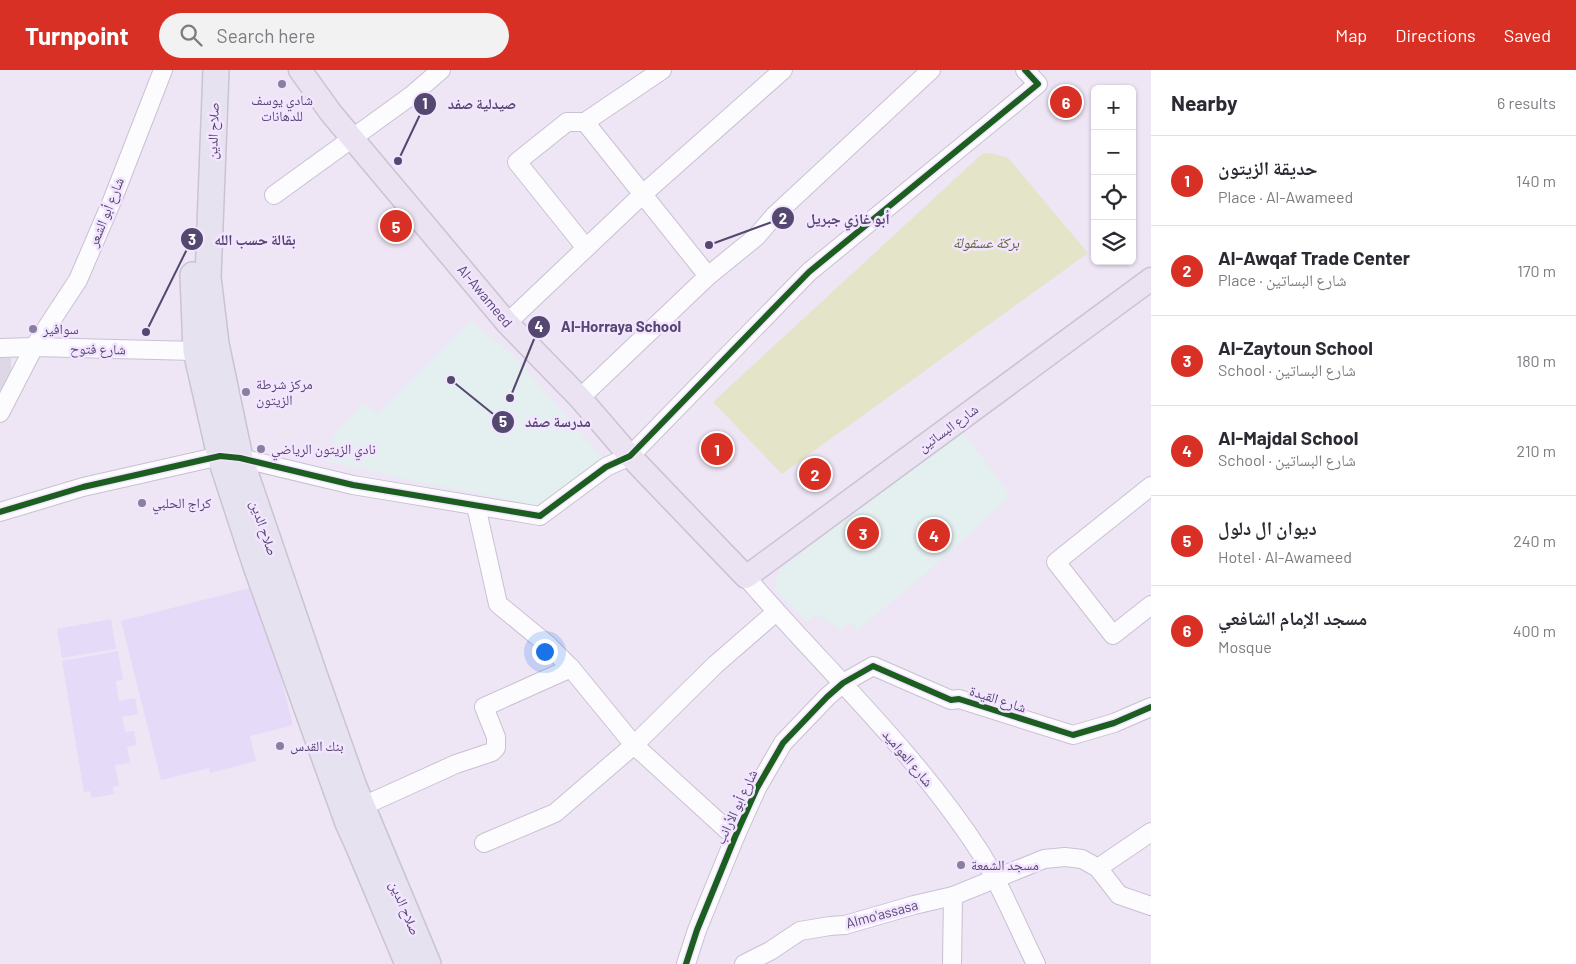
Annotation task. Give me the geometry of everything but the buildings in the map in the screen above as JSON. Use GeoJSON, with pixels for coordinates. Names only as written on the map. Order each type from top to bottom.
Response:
{"type":"FeatureCollection","features":[{"type":"Feature","properties":{"kind":"highway","name":"صلاح الدين"},"geometry":{"type":"LineString","coordinates":[[200,70],[192,279],[196,351],[230,457],[317,683],[354,787],[428,964]]}},
{"type":"Feature","properties":{"kind":"highway","name":"صلاح الدين"},"geometry":{"type":"LineString","coordinates":[[216,70],[208,277],[230,457],[256,566],[348,823],[408,964]]}},
{"type":"Feature","properties":{"kind":"main road","name":"Al-Awameed"},"geometry":{"type":"LineString","coordinates":[[300,70],[331,113],[507,323],[580,398],[630,456],[746,577]]}},
{"type":"Feature","properties":{"kind":"main road","name":"شارع البساتين"},"geometry":{"type":"LineString","coordinates":[[746,577],[1151,279]]}},
{"type":"Feature","properties":{"kind":"street","name":"شارع أبو الشعر"},"geometry":{"type":"LineString","coordinates":[[0,413],[34,347],[78,280],[112,201],[162,70]]}},
{"type":"Feature","properties":{"kind":"street"},"geometry":{"type":"LineString","coordinates":[[274,195],[412,95],[442,70]]}},
{"type":"Feature","properties":{"kind":"street"},"geometry":{"type":"LineString","coordinates":[[586,248],[517,162],[567,122],[585,122],[662,70]]}},
{"type":"Feature","properties":{"kind":"street"},"geometry":{"type":"LineString","coordinates":[[507,323],[643,194],[783,70]]}},
{"type":"Feature","properties":{"kind":"street"},"geometry":{"type":"LineString","coordinates":[[0,512],[83,487],[230,457],[353,485],[540,516],[606,467],[630,456],[809,272],[1038,84],[1025,70]]}},
{"type":"Feature","properties":{"kind":"street"},"geometry":{"type":"LineString","coordinates":[[580,398],[708,276],[756,237],[775,216],[928,71]]}},
{"type":"Feature","properties":{"kind":"street"},"geometry":{"type":"LineString","coordinates":[[585,122],[708,276]]}},
{"type":"Feature","properties":{"kind":"street","name":"شارع فتوح"},"geometry":{"type":"LineString","coordinates":[[0,348],[34,347],[196,351]]}},
{"type":"Feature","properties":{"kind":"street"},"geometry":{"type":"LineString","coordinates":[[1151,486],[1056,562],[1113,635],[1151,605]]}},
{"type":"Feature","properties":{"kind":"street"},"geometry":{"type":"LineString","coordinates":[[476,506],[498,604],[548,645],[571,668],[634,745],[735,837]]}},
{"type":"Feature","properties":{"kind":"street","name":"شارع العواميد"},"geometry":{"type":"LineString","coordinates":[[746,577],[843,683],[936,790],[980,852],[1036,964]]}},
{"type":"Feature","properties":{"kind":"street"},"geometry":{"type":"LineString","coordinates":[[484,843],[555,813],[634,745],[715,665],[776,612]]}},
{"type":"Feature","properties":{"kind":"street","name":"شارع القيدة"},"geometry":{"type":"LineString","coordinates":[[843,683],[873,666],[950,700],[959,699],[1073,735],[1114,723],[1151,707]]}},
{"type":"Feature","properties":{"kind":"street"},"geometry":{"type":"LineString","coordinates":[[363,806],[456,764],[492,752],[496,748],[496,737],[484,707],[571,668]]}},
{"type":"Feature","properties":{"kind":"street","name":"شارع أبو الأرانب"},"geometry":{"type":"LineString","coordinates":[[686,964],[697,930],[756,788],[783,743],[826,697],[843,683]]}},
{"type":"Feature","properties":{"kind":"street"},"geometry":{"type":"LineString","coordinates":[[1151,832],[1098,868],[1119,895],[1151,906]]}},
{"type":"Feature","properties":{"kind":"street","name":"Almo'assasa"},"geometry":{"type":"LineString","coordinates":[[744,964],[770,951],[800,931],[844,925],[954,896],[1044,859],[1065,857],[1082,860],[1098,868]]}},
{"type":"Feature","properties":{"kind":"street"},"geometry":{"type":"LineString","coordinates":[[952,964],[954,896]]}},
{"type":"Feature","properties":{"kind":"shaded area"},"geometry":{"type":"Polygon","coordinates":[[[471,321],[513,355],[604,459],[546,507],[418,482],[325,461],[334,435],[362,404],[379,413],[471,321]]]}},
{"type":"Feature","properties":{"kind":"shaded area"},"geometry":{"type":"Polygon","coordinates":[[[0,358],[11,358],[11,377],[3,391],[0,392],[0,358]]]}},
{"type":"Feature","properties":{"kind":"shaded area"},"geometry":{"type":"Polygon","coordinates":[[[962,430],[1011,496],[928,572],[858,630],[848,622],[843,630],[816,615],[807,622],[776,591],[775,580],[780,569],[962,430]]]}},
{"type":"Feature","properties":{"kind":"shaded area"},"geometry":{"type":"Polygon","coordinates":[[[258,586],[293,725],[250,736],[256,761],[210,773],[209,768],[161,780],[121,621],[258,586]]]}},
{"type":"Feature","properties":{"kind":"shaded area"},"geometry":{"type":"Polygon","coordinates":[[[111,619],[116,649],[62,658],[57,629],[111,619]]]}},
{"type":"Feature","properties":{"kind":"shaded area"},"geometry":{"type":"Polygon","coordinates":[[[118,651],[123,680],[116,681],[119,701],[135,698],[138,714],[122,717],[125,732],[134,731],[137,745],[127,747],[130,763],[115,765],[119,786],[113,787],[114,794],[92,798],[90,791],[84,792],[62,661],[118,651]]]}},
{"type":"Feature","properties":{"kind":"water","name":"بركة عسقولة"},"geometry":{"type":"Polygon","coordinates":[[[991,153],[1008,158],[1088,253],[782,474],[713,402],[982,154],[991,153]]]}},
{"type":"Feature","properties":{"kind":"cycle path"},"geometry":{"type":"LineString","coordinates":[[0,512],[83,487],[220,456],[240,458],[353,485],[540,516],[606,467],[630,456],[809,272],[1038,84],[1025,70]]}},
{"type":"Feature","properties":{"kind":"cycle path"},"geometry":{"type":"LineString","coordinates":[[686,964],[697,930],[735,837],[757,788],[783,743],[843,683],[873,666],[951,700],[959,699],[1073,735],[1114,723],[1151,707]]}},
{"type":"Feature","properties":{"kind":"place","name":"شادي يوسف للدهانات"},"geometry":{"type":"Point","coordinates":[282,84]}},
{"type":"Feature","properties":{"kind":"place","name":"مسجد الإمام الشافعي"},"geometry":{"type":"Point","coordinates":[1066,102]}},
{"type":"Feature","properties":{"kind":"place","name":"صيدلية صفد"},"geometry":{"type":"Point","coordinates":[398,161]}},
{"type":"Feature","properties":{"kind":"place","name":"ديوان ال دلول"},"geometry":{"type":"Point","coordinates":[396,226]}},
{"type":"Feature","properties":{"kind":"place","name":"أبو غازي جبريل"},"geometry":{"type":"Point","coordinates":[709,245]}},
{"type":"Feature","properties":{"kind":"place","name":"سوافير"},"geometry":{"type":"Point","coordinates":[33,329]}},
{"type":"Feature","properties":{"kind":"place","name":"بقالة حسب الله"},"geometry":{"type":"Point","coordinates":[146,332]}},
{"type":"Feature","properties":{"kind":"place","name":"مدرسة صفد"},"geometry":{"type":"Point","coordinates":[451,380]}},
{"type":"Feature","properties":{"kind":"place","name":"مركز شرطة الزيتون"},"geometry":{"type":"Point","coordinates":[246,392]}},
{"type":"Feature","properties":{"kind":"place","name":"Al-Horraya School"},"geometry":{"type":"Point","coordinates":[510,398]}},
{"type":"Feature","properties":{"kind":"place","name":"نادي الزيتون الرياضي"},"geometry":{"type":"Point","coordinates":[261,449]}},
{"type":"Feature","properties":{"kind":"place","name":"حديقة الزيتون"},"geometry":{"type":"Point","coordinates":[717,449]}},
{"type":"Feature","properties":{"kind":"place","name":"Al-Awqaf Trade Center"},"geometry":{"type":"Point","coordinates":[815,474]}},
{"type":"Feature","properties":{"kind":"place","name":"كراج الحلبي"},"geometry":{"type":"Point","coordinates":[142,503]}},
{"type":"Feature","properties":{"kind":"place","name":"Al-Zaytoun School"},"geometry":{"type":"Point","coordinates":[863,533]}},
{"type":"Feature","properties":{"kind":"place","name":"Al-Majdal School"},"geometry":{"type":"Point","coordinates":[934,535]}},
{"type":"Feature","properties":{"kind":"place","name":"بنك القدس"},"geometry":{"type":"Point","coordinates":[280,746]}},
{"type":"Feature","properties":{"kind":"place","name":"مسجد الشمعة"},"geometry":{"type":"Point","coordinates":[961,865]}}]}
